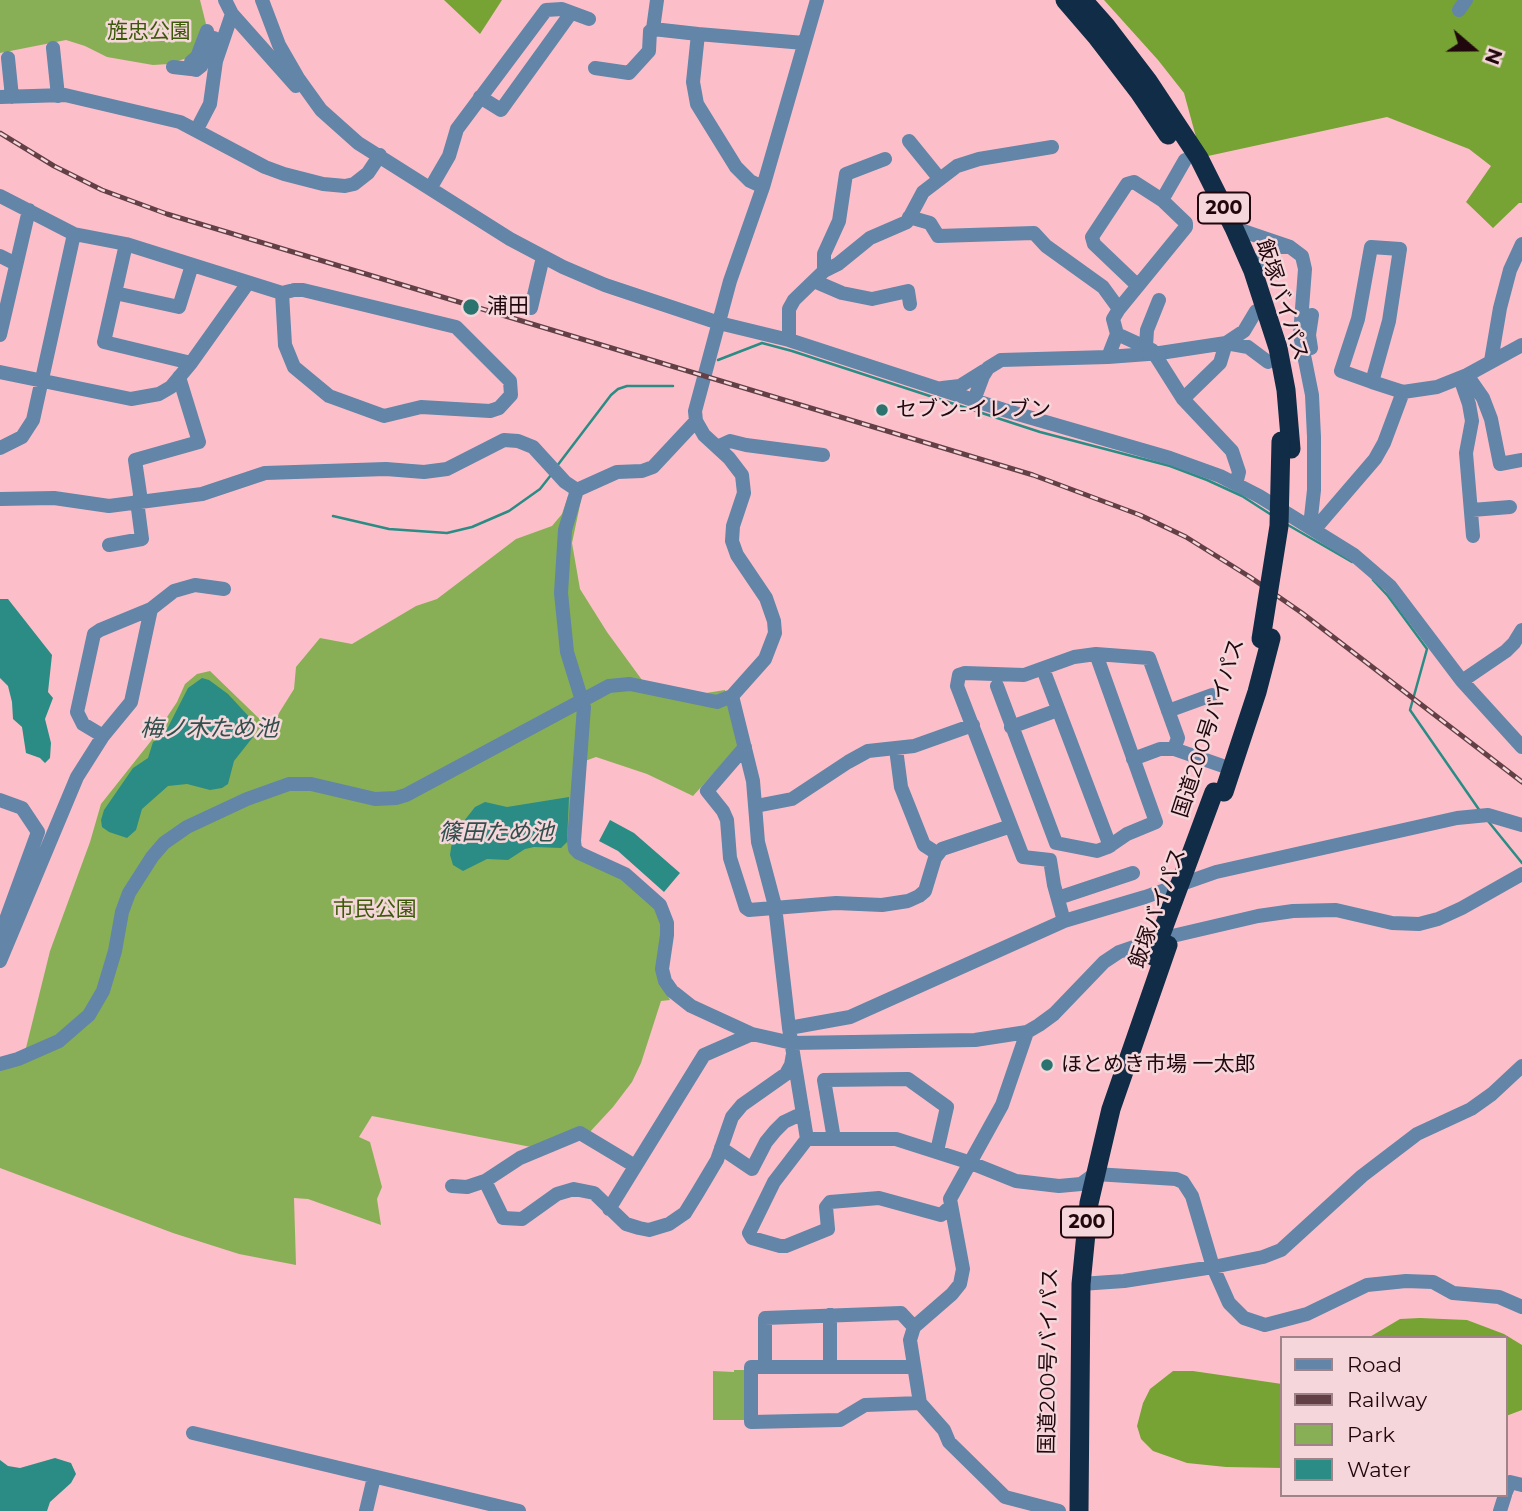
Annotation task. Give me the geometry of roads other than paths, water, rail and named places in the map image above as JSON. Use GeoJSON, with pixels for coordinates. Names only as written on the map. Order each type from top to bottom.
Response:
{"type":"FeatureCollection","features":[{"type":"Feature","properties":{"kind":"highway","name":"国道200号バイパス"},"geometry":{"type":"LineString","coordinates":[[1059,1510],[1071,1284],[1088,1179],[1091,1136],[1105,1090],[1219,792],[1223,766],[1266,639],[1286,445],[1256,311],[1226,232],[1185,160],[1139,92],[1065,0]]}},
{"type":"Feature","properties":{"kind":"highway","name":"飯塚バイパス"},"geometry":{"type":"LineString","coordinates":[[1083,0],[1148,80],[1199,158],[1234,228],[1253,271],[1278,348],[1286,390],[1286,445]]}},
{"type":"Feature","properties":{"kind":"highway","name":"200"},"geometry":{"type":"LineString","coordinates":[[1219,792],[1258,692],[1266,639]]}},
{"type":"Feature","properties":{"kind":"highway","name":"200"},"geometry":{"type":"LineString","coordinates":[[1079,1511],[1081,1284],[1089,1203],[1088,1179]]}},
{"type":"Feature","properties":{"kind":"street"},"geometry":{"type":"LineString","coordinates":[[225,0],[231,16],[285,75],[358,142],[510,239],[544,257],[605,285],[719,323],[789,340],[1004,410],[1170,458],[1236,484],[1314,526],[1362,561],[1390,586],[1462,681],[1522,747]]}},
{"type":"Feature","properties":{"kind":"street"},"geometry":{"type":"LineString","coordinates":[[262,0],[279,45],[321,110]]}},
{"type":"Feature","properties":{"kind":"street"},"geometry":{"type":"LineString","coordinates":[[595,68],[629,73],[649,51],[650,31],[653,29],[657,0]]}},
{"type":"Feature","properties":{"kind":"street"},"geometry":{"type":"LineString","coordinates":[[0,1063],[18,1059],[59,1041],[89,1015],[103,991],[129,893],[152,857],[175,834],[228,807],[289,784],[311,784],[375,799],[396,798],[609,686],[630,684],[717,702],[732,696],[765,659],[775,633],[774,621],[766,598],[737,555],[732,541],[733,526],[744,493],[742,475],[729,458],[704,435],[696,421],[697,396],[730,281],[764,187],[817,0]]}},
{"type":"Feature","properties":{"kind":"street"},"geometry":{"type":"LineString","coordinates":[[431,187],[449,156],[457,130],[546,10],[562,9],[589,19]]}},
{"type":"Feature","properties":{"kind":"street"},"geometry":{"type":"LineString","coordinates":[[480,97],[501,110],[571,13]]}},
{"type":"Feature","properties":{"kind":"street"},"geometry":{"type":"LineString","coordinates":[[173,67],[196,70],[201,66],[217,32],[231,16]]}},
{"type":"Feature","properties":{"kind":"street"},"geometry":{"type":"LineString","coordinates":[[197,129],[210,104],[216,61],[231,16]]}},
{"type":"Feature","properties":{"kind":"street"},"geometry":{"type":"LineString","coordinates":[[653,29],[804,43]]}},
{"type":"Feature","properties":{"kind":"street"},"geometry":{"type":"LineString","coordinates":[[191,69],[191,62],[197,57],[207,31]]}},
{"type":"Feature","properties":{"kind":"street"},"geometry":{"type":"LineString","coordinates":[[698,34],[693,82],[697,104],[736,167],[750,181],[764,187]]}},
{"type":"Feature","properties":{"kind":"street"},"geometry":{"type":"LineString","coordinates":[[54,48],[58,96]]}},
{"type":"Feature","properties":{"kind":"street"},"geometry":{"type":"LineString","coordinates":[[8,58],[10,97],[80,98],[180,122],[265,167],[323,184],[354,184],[368,173],[380,155]]}},
{"type":"Feature","properties":{"kind":"street"},"geometry":{"type":"LineString","coordinates":[[909,141],[939,178]]}},
{"type":"Feature","properties":{"kind":"street"},"geometry":{"type":"LineString","coordinates":[[789,340],[789,309],[794,300],[819,276],[870,238],[906,222],[923,192],[939,178],[957,166],[979,159],[1052,146]]}},
{"type":"Feature","properties":{"kind":"street"},"geometry":{"type":"LineString","coordinates":[[819,276],[824,254],[839,221],[846,174],[885,159]]}},
{"type":"Feature","properties":{"kind":"street"},"geometry":{"type":"LineString","coordinates":[[1162,200],[1185,160]]}},
{"type":"Feature","properties":{"kind":"street"},"geometry":{"type":"LineString","coordinates":[[1108,358],[1117,334],[1113,319],[1186,227],[1186,223],[1162,200],[1130,182],[1092,237],[1094,244],[1138,286]]}},
{"type":"Feature","properties":{"kind":"street"},"geometry":{"type":"LineString","coordinates":[[0,196],[74,233],[126,244],[282,293],[303,290],[456,327],[510,381],[511,395],[499,408],[490,411],[421,407],[384,416],[329,396],[295,367],[289,356],[285,345],[282,293]]}},
{"type":"Feature","properties":{"kind":"street"},"geometry":{"type":"LineString","coordinates":[[0,335],[29,210]]}},
{"type":"Feature","properties":{"kind":"street"},"geometry":{"type":"LineString","coordinates":[[909,217],[930,223],[938,236],[1034,233],[1046,246],[1103,287],[1119,309]]}},
{"type":"Feature","properties":{"kind":"street"},"geometry":{"type":"LineString","coordinates":[[1234,228],[1290,247],[1301,256],[1305,269],[1299,323],[1312,395],[1314,526]]}},
{"type":"Feature","properties":{"kind":"street"},"geometry":{"type":"LineString","coordinates":[[0,448],[22,437],[33,420],[74,233]]}},
{"type":"Feature","properties":{"kind":"street"},"geometry":{"type":"LineString","coordinates":[[126,244],[104,342],[191,363]]}},
{"type":"Feature","properties":{"kind":"street"},"geometry":{"type":"LineString","coordinates":[[1490,361],[1510,270],[1522,244]]}},
{"type":"Feature","properties":{"kind":"street"},"geometry":{"type":"LineString","coordinates":[[1253,271],[1267,251],[1276,247],[1290,247]]}},
{"type":"Feature","properties":{"kind":"street"},"geometry":{"type":"LineString","coordinates":[[1372,382],[1390,321],[1400,248],[1371,247],[1358,319],[1341,371],[1372,382],[1403,392],[1437,387],[1522,345]]}},
{"type":"Feature","properties":{"kind":"street"},"geometry":{"type":"LineString","coordinates":[[0,256],[16,264]]}},
{"type":"Feature","properties":{"kind":"street"},"geometry":{"type":"LineString","coordinates":[[531,308],[544,257]]}},
{"type":"Feature","properties":{"kind":"street"},"geometry":{"type":"LineString","coordinates":[[115,293],[179,307],[192,265]]}},
{"type":"Feature","properties":{"kind":"street"},"geometry":{"type":"LineString","coordinates":[[819,276],[842,293],[872,299],[908,291],[910,304]]}},
{"type":"Feature","properties":{"kind":"street"},"geometry":{"type":"LineString","coordinates":[[0,372],[131,399],[159,394],[171,387],[180,377],[248,283]]}},
{"type":"Feature","properties":{"kind":"street"},"geometry":{"type":"LineString","coordinates":[[1151,351],[1147,330],[1159,300]]}},
{"type":"Feature","properties":{"kind":"street"},"geometry":{"type":"LineString","coordinates":[[1183,399],[1220,363],[1226,344],[1244,331],[1256,311]]}},
{"type":"Feature","properties":{"kind":"street"},"geometry":{"type":"LineString","coordinates":[[1312,315],[1308,334],[1316,371],[1323,442],[1323,496],[1314,526]]}},
{"type":"Feature","properties":{"kind":"street"},"geometry":{"type":"LineString","coordinates":[[1117,334],[1152,350],[1183,399],[1232,451],[1239,472],[1236,484]]}},
{"type":"Feature","properties":{"kind":"street"},"geometry":{"type":"LineString","coordinates":[[938,388],[960,386],[1002,360],[1011,358],[1108,358],[1226,344],[1248,347],[1268,362]]}},
{"type":"Feature","properties":{"kind":"street"},"geometry":{"type":"LineString","coordinates":[[974,400],[988,368]]}},
{"type":"Feature","properties":{"kind":"street"},"geometry":{"type":"LineString","coordinates":[[988,368],[987,389],[996,404],[1004,410]]}},
{"type":"Feature","properties":{"kind":"street"},"geometry":{"type":"LineString","coordinates":[[1464,376],[1483,398],[1491,419],[1500,464],[1522,460]]}},
{"type":"Feature","properties":{"kind":"street"},"geometry":{"type":"LineString","coordinates":[[1464,376],[1472,421],[1466,453],[1473,537]]}},
{"type":"Feature","properties":{"kind":"street"},"geometry":{"type":"LineString","coordinates":[[108,545],[142,539],[135,460],[199,442],[180,377]]}},
{"type":"Feature","properties":{"kind":"street"},"geometry":{"type":"LineString","coordinates":[[1314,526],[1335,507],[1375,459],[1384,443],[1403,392]]}},
{"type":"Feature","properties":{"kind":"street"},"geometry":{"type":"LineString","coordinates":[[696,421],[653,467],[642,471],[617,472],[577,490],[565,530],[561,593],[567,652],[584,706],[575,849],[625,874],[660,905],[667,923],[662,969],[665,981],[672,991],[691,1006],[752,1034],[793,1048],[975,1040],[1027,1032],[1054,1014],[1104,962],[1119,952],[1151,941],[1258,916],[1293,911],[1336,910],[1392,923],[1419,924],[1462,908],[1522,874]]}},
{"type":"Feature","properties":{"kind":"street"},"geometry":{"type":"LineString","coordinates":[[0,499],[54,498],[109,506],[202,494],[265,474],[386,469],[424,472],[447,469],[504,440],[519,441],[533,447],[565,482],[577,490]]}},
{"type":"Feature","properties":{"kind":"street"},"geometry":{"type":"LineString","coordinates":[[717,447],[730,441],[746,446],[823,455]]}},
{"type":"Feature","properties":{"kind":"street"},"geometry":{"type":"LineString","coordinates":[[1472,510],[1510,507]]}},
{"type":"Feature","properties":{"kind":"street"},"geometry":{"type":"LineString","coordinates":[[103,736],[83,724],[77,712],[94,634],[151,609],[174,591],[195,585],[224,589]]}},
{"type":"Feature","properties":{"kind":"street"},"geometry":{"type":"LineString","coordinates":[[0,961],[77,777],[103,736],[131,702],[151,609]]}},
{"type":"Feature","properties":{"kind":"street"},"geometry":{"type":"LineString","coordinates":[[1462,681],[1506,651],[1522,630]]}},
{"type":"Feature","properties":{"kind":"street"},"geometry":{"type":"LineString","coordinates":[[1064,921],[1050,860],[1023,857],[957,686],[959,675],[1024,675],[1074,657],[1096,654],[1149,659],[1178,738],[1174,749]]}},
{"type":"Feature","properties":{"kind":"street"},"geometry":{"type":"LineString","coordinates":[[997,686],[1056,843],[1097,851],[1156,822],[1096,654]]}},
{"type":"Feature","properties":{"kind":"street"},"geometry":{"type":"LineString","coordinates":[[1043,669],[1110,846]]}},
{"type":"Feature","properties":{"kind":"street"},"geometry":{"type":"LineString","coordinates":[[1168,711],[1212,695]]}},
{"type":"Feature","properties":{"kind":"street"},"geometry":{"type":"LineString","coordinates":[[732,696],[753,780],[758,842],[775,906],[789,1028],[807,1139],[774,1182],[750,1236],[780,1246],[828,1229],[826,1207],[830,1202],[879,1198],[941,1214],[950,1207]]}},
{"type":"Feature","properties":{"kind":"street"},"geometry":{"type":"LineString","coordinates":[[1011,727],[1058,710]]}},
{"type":"Feature","properties":{"kind":"street"},"geometry":{"type":"LineString","coordinates":[[756,806],[792,799],[868,751],[914,746],[973,725]]}},
{"type":"Feature","properties":{"kind":"street"},"geometry":{"type":"LineString","coordinates":[[745,747],[707,791],[727,820],[730,859],[746,908],[749,910],[775,906],[836,903],[882,905],[908,901],[925,891],[942,849],[1011,826]]}},
{"type":"Feature","properties":{"kind":"street"},"geometry":{"type":"LineString","coordinates":[[896,749],[901,787],[924,845],[938,854]]}},
{"type":"Feature","properties":{"kind":"street"},"geometry":{"type":"LineString","coordinates":[[1133,758],[1160,749],[1174,749],[1223,766]]}},
{"type":"Feature","properties":{"kind":"street"},"geometry":{"type":"LineString","coordinates":[[0,800],[22,808],[38,832],[0,936]]}},
{"type":"Feature","properties":{"kind":"street"},"geometry":{"type":"LineString","coordinates":[[789,1028],[849,1017],[1064,921],[1216,872],[1457,818],[1488,815],[1522,825]]}},
{"type":"Feature","properties":{"kind":"street"},"geometry":{"type":"LineString","coordinates":[[1058,898],[1102,876],[1133,873]]}},
{"type":"Feature","properties":{"kind":"street"},"geometry":{"type":"LineString","coordinates":[[1027,1032],[1002,1105],[952,1192],[950,1207],[964,1269],[960,1284],[914,1327],[910,1340],[920,1403],[944,1430],[949,1442],[1005,1497],[1059,1510]]}},
{"type":"Feature","properties":{"kind":"street"},"geometry":{"type":"LineString","coordinates":[[609,1209],[704,1055],[752,1034]]}},
{"type":"Feature","properties":{"kind":"street"},"geometry":{"type":"LineString","coordinates":[[485,1181],[503,1219],[522,1219],[557,1194],[573,1189],[594,1193],[626,1224],[649,1230],[668,1224],[685,1213],[717,1160],[732,1117],[742,1105],[786,1074],[791,1065],[793,1048]]}},
{"type":"Feature","properties":{"kind":"street"},"geometry":{"type":"LineString","coordinates":[[1081,1284],[1124,1281],[1213,1267],[1263,1257],[1281,1250],[1362,1176],[1417,1134],[1471,1109],[1522,1066]]}},
{"type":"Feature","properties":{"kind":"street"},"geometry":{"type":"LineString","coordinates":[[834,1139],[824,1080],[908,1079],[947,1107],[937,1151]]}},
{"type":"Feature","properties":{"kind":"street"},"geometry":{"type":"LineString","coordinates":[[752,1169],[775,1131],[784,1122],[803,1113]]}},
{"type":"Feature","properties":{"kind":"street"},"geometry":{"type":"LineString","coordinates":[[452,1186],[467,1188],[485,1181],[520,1158],[580,1133],[635,1166]]}},
{"type":"Feature","properties":{"kind":"street"},"geometry":{"type":"LineString","coordinates":[[807,1139],[896,1139],[937,1151],[1016,1181],[1059,1186],[1088,1179],[1176,1179],[1183,1182],[1192,1196],[1213,1267],[1229,1303],[1244,1318],[1265,1325],[1307,1314],[1367,1285],[1406,1281],[1433,1282],[1453,1293],[1499,1297],[1522,1307]]}},
{"type":"Feature","properties":{"kind":"street"},"geometry":{"type":"LineString","coordinates":[[721,1148],[774,1182]]}},
{"type":"Feature","properties":{"kind":"street"},"geometry":{"type":"LineString","coordinates":[[765,1367],[765,1318],[901,1313],[914,1327]]}},
{"type":"Feature","properties":{"kind":"street"},"geometry":{"type":"LineString","coordinates":[[830,1315],[830,1367]]}},
{"type":"Feature","properties":{"kind":"street"},"geometry":{"type":"LineString","coordinates":[[914,1367],[751,1367],[751,1422],[840,1420],[865,1405],[920,1403]]}},
{"type":"Feature","properties":{"kind":"street"},"geometry":{"type":"LineString","coordinates":[[193,1433],[519,1511]]}},
{"type":"Feature","properties":{"kind":"street"},"geometry":{"type":"LineString","coordinates":[[366,1511],[374,1477]]}},
{"type":"Feature","properties":{"kind":"water"},"geometry":{"type":"Polygon","coordinates":[[[0,599],[8,599],[52,655],[48,692],[53,698],[45,719],[51,743],[50,758],[45,763],[26,753],[22,727],[13,719],[8,686],[0,678],[0,599]]]}},
{"type":"Feature","properties":{"kind":"water","name":"梅ノ木ため池"},"geometry":{"type":"Polygon","coordinates":[[[202,678],[228,694],[253,721],[253,737],[234,761],[228,784],[210,790],[187,784],[168,786],[142,809],[136,830],[127,838],[109,832],[102,827],[104,810],[133,768],[148,758],[153,742],[164,735],[188,688],[202,678]]]}},
{"type":"Feature","properties":{"kind":"water","name":"篠田ため池"},"geometry":{"type":"Polygon","coordinates":[[[569,797],[567,842],[561,848],[525,849],[508,860],[487,859],[463,871],[453,865],[450,855],[453,835],[475,807],[485,802],[507,807],[569,797]]]}},
{"type":"Feature","properties":{"kind":"water"},"geometry":{"type":"Polygon","coordinates":[[[610,820],[634,833],[680,873],[664,892],[618,851],[599,841],[610,820]]]}},
{"type":"Feature","properties":{"kind":"water"},"geometry":{"type":"Polygon","coordinates":[[[55,1458],[71,1463],[76,1474],[71,1483],[50,1502],[47,1511],[0,1511],[0,1460],[8,1466],[20,1468],[55,1458]]]}},
{"type":"Feature","properties":{"kind":"waterway"},"geometry":{"type":"LineString","coordinates":[[718,360],[762,343],[792,351],[1040,432],[1170,466],[1242,496],[1270,514]]}},
{"type":"Feature","properties":{"kind":"waterway"},"geometry":{"type":"LineString","coordinates":[[557,466],[618,389],[627,386],[673,386]]}},
{"type":"Feature","properties":{"kind":"waterway"},"geometry":{"type":"LineString","coordinates":[[333,516],[389,529],[447,533],[472,527],[509,511],[540,489],[551,475]]}},
{"type":"Feature","properties":{"kind":"waterway"},"geometry":{"type":"LineString","coordinates":[[1288,525],[1352,562]]}},
{"type":"Feature","properties":{"kind":"waterway"},"geometry":{"type":"LineString","coordinates":[[1373,580],[1427,649],[1410,710],[1480,811]]}},
{"type":"Feature","properties":{"kind":"waterway"},"geometry":{"type":"LineString","coordinates":[[1488,821],[1522,863]]}},
{"type":"Feature","properties":{"kind":"railway"},"geometry":{"type":"LineString","coordinates":[[0,133],[54,166],[102,190],[167,214],[1033,475],[1140,515],[1186,537],[1302,613],[1522,782]]}},
{"type":"Feature","properties":{"kind":"place","name":"浦田"},"geometry":{"type":"Point","coordinates":[471,307]}},
{"type":"Feature","properties":{"kind":"place","name":"セブン-イレブン"},"geometry":{"type":"Point","coordinates":[882,410]}},
{"type":"Feature","properties":{"kind":"place","name":"ほとめき市場 一太郎"},"geometry":{"type":"Point","coordinates":[1047,1065]}},
{"type":"Feature","properties":{"kind":"park label","name":"旌忠公園"},"geometry":{"type":"Point","coordinates":[149,32]}},
{"type":"Feature","properties":{"kind":"park label","name":"市民公園"},"geometry":{"type":"Point","coordinates":[375,910]}}]}
